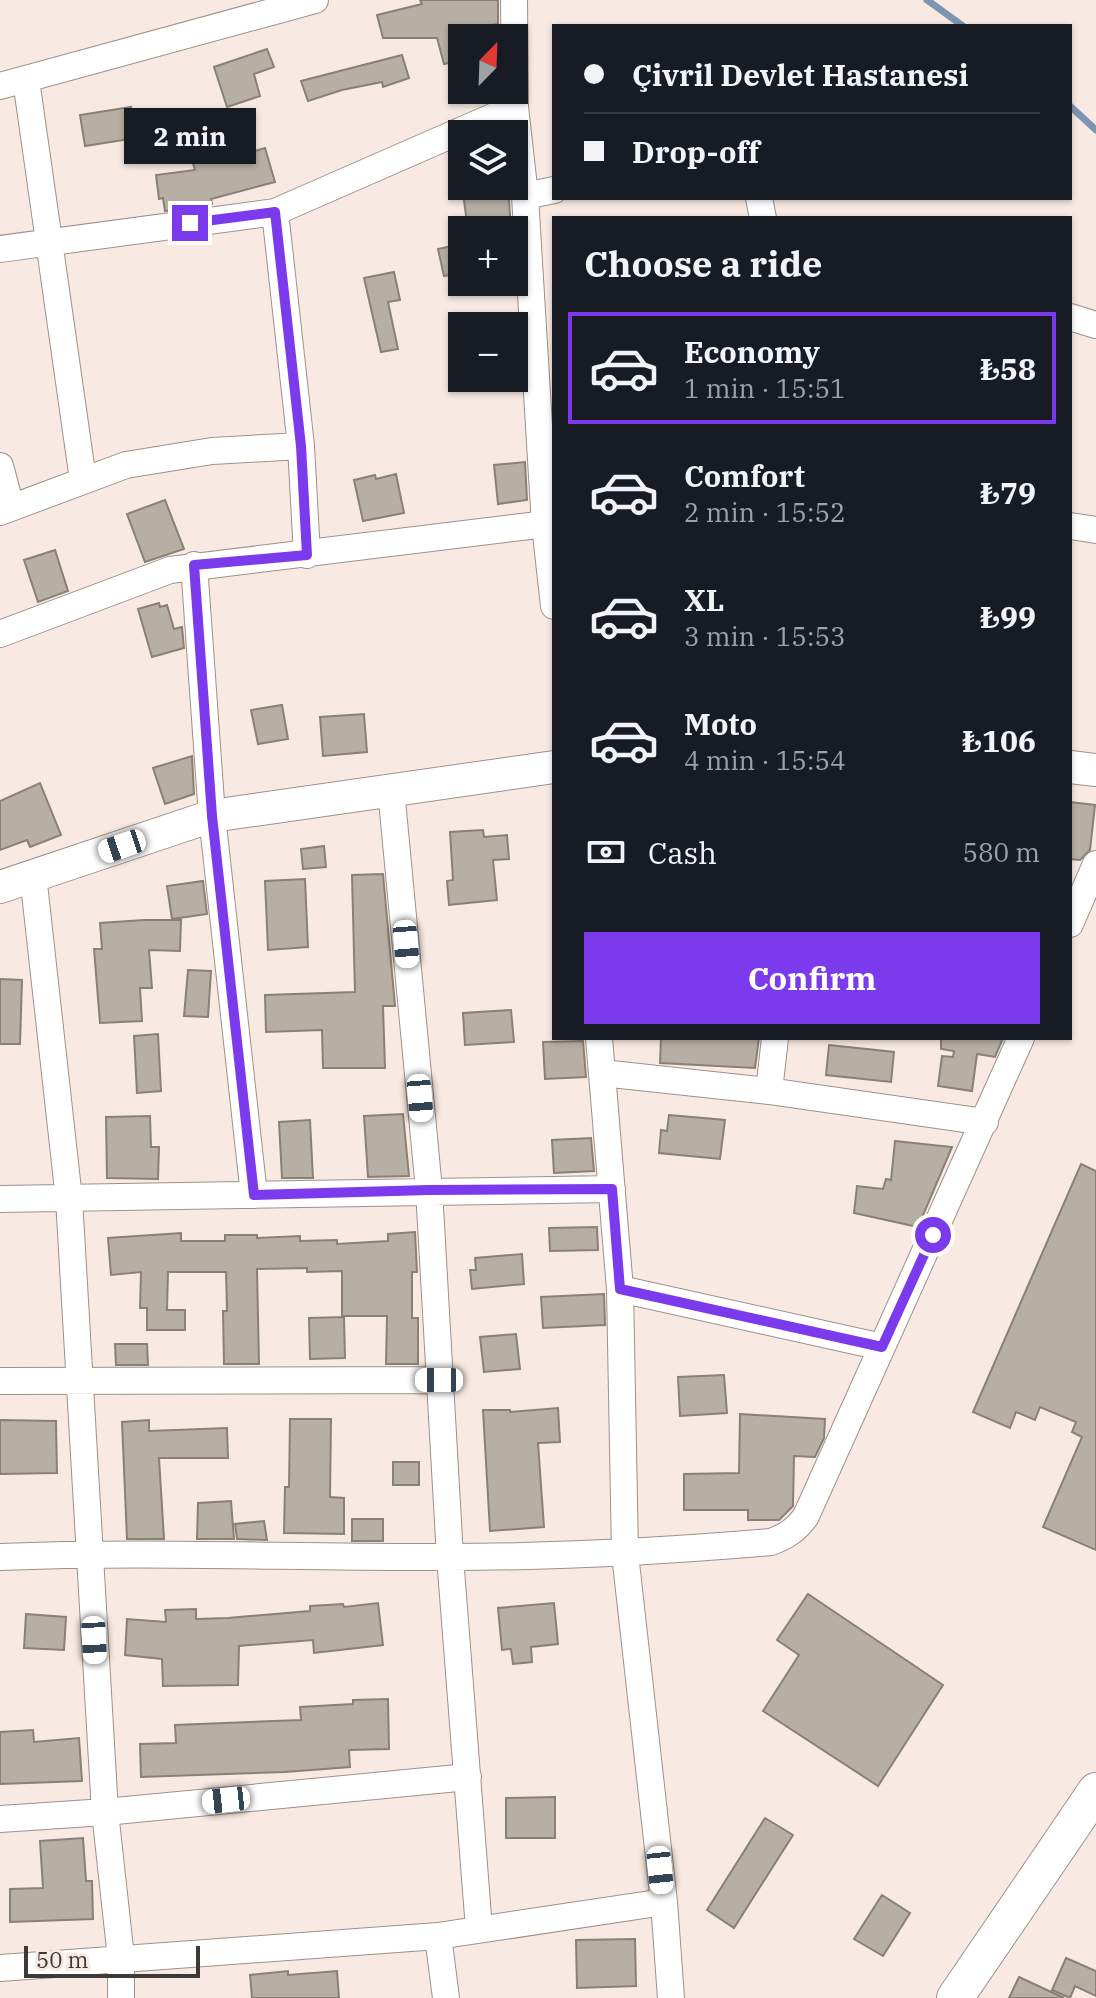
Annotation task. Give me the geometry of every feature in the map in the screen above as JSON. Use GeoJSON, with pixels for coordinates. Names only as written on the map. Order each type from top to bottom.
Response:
{"type":"FeatureCollection","features":[{"type":"Feature","properties":{"kind":"main road"},"geometry":{"type":"LineString","coordinates":[[955,1998],[1090,1810]]}},
{"type":"Feature","properties":{"kind":"street"},"geometry":{"type":"LineString","coordinates":[[0,86],[315,0]]}},
{"type":"Feature","properties":{"kind":"street"},"geometry":{"type":"LineString","coordinates":[[514,0],[516,120]]}},
{"type":"Feature","properties":{"kind":"street"},"geometry":{"type":"LineString","coordinates":[[26,80],[83,480]]}},
{"type":"Feature","properties":{"kind":"street"},"geometry":{"type":"LineString","coordinates":[[0,249],[275,212],[515,107]]}},
{"type":"Feature","properties":{"kind":"street"},"geometry":{"type":"LineString","coordinates":[[528,195],[552,190]]}},
{"type":"Feature","properties":{"kind":"street"},"geometry":{"type":"LineString","coordinates":[[525,200],[552,565]]}},
{"type":"Feature","properties":{"kind":"street"},"geometry":{"type":"LineString","coordinates":[[275,212],[301,446],[307,555]]}},
{"type":"Feature","properties":{"kind":"street"},"geometry":{"type":"LineString","coordinates":[[1072,318],[1096,325]]}},
{"type":"Feature","properties":{"kind":"street"},"geometry":{"type":"LineString","coordinates":[[0,466],[6,510],[126,465],[212,451],[301,446]]}},
{"type":"Feature","properties":{"kind":"street"},"geometry":{"type":"LineString","coordinates":[[0,634],[140,579],[194,565],[307,555],[550,524]]}},
{"type":"Feature","properties":{"kind":"street"},"geometry":{"type":"LineString","coordinates":[[1072,526],[1096,530]]}},
{"type":"Feature","properties":{"kind":"street"},"geometry":{"type":"LineString","coordinates":[[194,565],[212,816],[254,1195]]}},
{"type":"Feature","properties":{"kind":"street"},"geometry":{"type":"LineString","coordinates":[[0,887],[212,816],[552,767]]}},
{"type":"Feature","properties":{"kind":"street"},"geometry":{"type":"LineString","coordinates":[[1072,767],[1096,770]]}},
{"type":"Feature","properties":{"kind":"street"},"geometry":{"type":"LineString","coordinates":[[391,790],[429,1190],[450,1557],[479,1929]]}},
{"type":"Feature","properties":{"kind":"street"},"geometry":{"type":"LineString","coordinates":[[1072,919],[1096,864]]}},
{"type":"Feature","properties":{"kind":"street"},"geometry":{"type":"LineString","coordinates":[[33,875],[69,1199],[105,1812],[121,1958],[121,1998]]}},
{"type":"Feature","properties":{"kind":"street"},"geometry":{"type":"LineString","coordinates":[[599,1040],[620,1289],[625,1554],[664,1902],[671,1998]]}},
{"type":"Feature","properties":{"kind":"street"},"geometry":{"type":"LineString","coordinates":[[769,1091],[775,1040]]}},
{"type":"Feature","properties":{"kind":"street"},"geometry":{"type":"LineString","coordinates":[[0,1557],[89,1553],[450,1557],[625,1554],[771,1542],[797,1529],[806,1516],[1020,1040]]}},
{"type":"Feature","properties":{"kind":"street"},"geometry":{"type":"LineString","coordinates":[[602,1073],[769,1091],[985,1122]]}},
{"type":"Feature","properties":{"kind":"street"},"geometry":{"type":"LineString","coordinates":[[0,1199],[612,1189]]}},
{"type":"Feature","properties":{"kind":"street"},"geometry":{"type":"LineString","coordinates":[[620,1289],[882,1347]]}},
{"type":"Feature","properties":{"kind":"street"},"geometry":{"type":"LineString","coordinates":[[0,1381],[439,1380]]}},
{"type":"Feature","properties":{"kind":"street"},"geometry":{"type":"LineString","coordinates":[[0,1819],[105,1812],[468,1777]]}},
{"type":"Feature","properties":{"kind":"street"},"geometry":{"type":"LineString","coordinates":[[0,1968],[438,1936],[664,1902]]}},
{"type":"Feature","properties":{"kind":"street"},"geometry":{"type":"LineString","coordinates":[[438,1936],[446,1998]]}},
{"type":"Feature","properties":{"kind":"building"},"geometry":{"type":"Polygon","coordinates":[[[420,0],[498,0],[498,24],[448,24],[448,63],[444,64],[437,38],[383,38],[377,15],[422,4],[420,0]]]}},
{"type":"Feature","properties":{"kind":"building"},"geometry":{"type":"Polygon","coordinates":[[[267,49],[274,67],[254,74],[260,96],[227,107],[214,67],[267,49]]]}},
{"type":"Feature","properties":{"kind":"building"},"geometry":{"type":"Polygon","coordinates":[[[402,55],[409,78],[383,87],[382,82],[342,90],[308,101],[301,81],[402,55]]]}},
{"type":"Feature","properties":{"kind":"building"},"geometry":{"type":"Polygon","coordinates":[[[131,107],[136,138],[85,146],[80,115],[131,107]]]}},
{"type":"Feature","properties":{"kind":"building"},"geometry":{"type":"Polygon","coordinates":[[[208,133],[217,162],[265,148],[275,182],[211,199],[212,204],[165,211],[163,198],[159,199],[156,175],[195,170],[186,139],[208,133]]]}},
{"type":"Feature","properties":{"kind":"building"},"geometry":{"type":"Polygon","coordinates":[[[464,200],[509,200],[510,216],[466,216],[464,200]]]}},
{"type":"Feature","properties":{"kind":"building"},"geometry":{"type":"Polygon","coordinates":[[[448,247],[448,275],[444,276],[438,249],[448,247]]]}},
{"type":"Feature","properties":{"kind":"building"},"geometry":{"type":"Polygon","coordinates":[[[394,272],[400,300],[388,302],[398,349],[381,352],[364,278],[394,272]]]}},
{"type":"Feature","properties":{"kind":"building"},"geometry":{"type":"Polygon","coordinates":[[[525,462],[527,500],[498,504],[494,465],[525,462]]]}},
{"type":"Feature","properties":{"kind":"building"},"geometry":{"type":"Polygon","coordinates":[[[396,474],[404,513],[363,521],[354,480],[396,474]]]}},
{"type":"Feature","properties":{"kind":"building"},"geometry":{"type":"Polygon","coordinates":[[[165,500],[184,549],[145,562],[127,514],[165,500]]]}},
{"type":"Feature","properties":{"kind":"building"},"geometry":{"type":"Polygon","coordinates":[[[55,550],[68,591],[38,602],[24,560],[55,550]]]}},
{"type":"Feature","properties":{"kind":"building"},"geometry":{"type":"Polygon","coordinates":[[[159,603],[160,607],[167,605],[174,629],[182,627],[184,648],[152,657],[138,609],[159,603]]]}},
{"type":"Feature","properties":{"kind":"building"},"geometry":{"type":"Polygon","coordinates":[[[282,705],[288,739],[258,744],[251,710],[282,705]]]}},
{"type":"Feature","properties":{"kind":"building"},"geometry":{"type":"Polygon","coordinates":[[[364,714],[367,752],[323,756],[320,717],[364,714]]]}},
{"type":"Feature","properties":{"kind":"building"},"geometry":{"type":"Polygon","coordinates":[[[192,756],[194,794],[165,804],[153,768],[192,756]]]}},
{"type":"Feature","properties":{"kind":"building"},"geometry":{"type":"Polygon","coordinates":[[[40,783],[61,835],[30,847],[27,840],[0,850],[0,801],[40,783]]]}},
{"type":"Feature","properties":{"kind":"building"},"geometry":{"type":"Polygon","coordinates":[[[1072,802],[1095,805],[1090,850],[1080,860],[1072,859],[1072,802]]]}},
{"type":"Feature","properties":{"kind":"building"},"geometry":{"type":"Polygon","coordinates":[[[483,830],[484,837],[507,835],[509,859],[493,860],[497,900],[449,905],[447,881],[453,880],[450,832],[483,830]]]}},
{"type":"Feature","properties":{"kind":"building"},"geometry":{"type":"Polygon","coordinates":[[[324,846],[326,867],[303,869],[301,849],[324,846]]]}},
{"type":"Feature","properties":{"kind":"building"},"geometry":{"type":"Polygon","coordinates":[[[383,874],[395,1006],[383,1006],[385,1068],[323,1068],[322,1030],[266,1032],[265,995],[355,992],[352,875],[383,874]]]}},
{"type":"Feature","properties":{"kind":"building"},"geometry":{"type":"Polygon","coordinates":[[[305,879],[308,947],[268,950],[265,881],[305,879]]]}},
{"type":"Feature","properties":{"kind":"building"},"geometry":{"type":"Polygon","coordinates":[[[203,881],[207,914],[172,919],[167,886],[203,881]]]}},
{"type":"Feature","properties":{"kind":"building"},"geometry":{"type":"Polygon","coordinates":[[[181,920],[180,951],[149,950],[152,988],[140,988],[142,1021],[100,1023],[94,949],[102,949],[100,923],[181,920]]]}},
{"type":"Feature","properties":{"kind":"building"},"geometry":{"type":"Polygon","coordinates":[[[188,970],[211,971],[208,1017],[184,1016],[188,970]]]}},
{"type":"Feature","properties":{"kind":"building"},"geometry":{"type":"Polygon","coordinates":[[[0,979],[22,980],[20,1044],[0,1044],[0,979]]]}},
{"type":"Feature","properties":{"kind":"building"},"geometry":{"type":"Polygon","coordinates":[[[511,1010],[514,1042],[465,1045],[463,1013],[511,1010]]]}},
{"type":"Feature","properties":{"kind":"building"},"geometry":{"type":"Polygon","coordinates":[[[158,1034],[161,1091],[137,1093],[134,1036],[158,1034]]]}},
{"type":"Feature","properties":{"kind":"building"},"geometry":{"type":"Polygon","coordinates":[[[661,1040],[759,1040],[755,1068],[660,1063],[661,1040]]]}},
{"type":"Feature","properties":{"kind":"building"},"geometry":{"type":"Polygon","coordinates":[[[941,1040],[1002,1040],[995,1057],[977,1054],[972,1091],[938,1086],[942,1056],[953,1057],[954,1051],[941,1049],[941,1040]]]}},
{"type":"Feature","properties":{"kind":"building"},"geometry":{"type":"Polygon","coordinates":[[[583,1041],[586,1077],[545,1079],[543,1042],[583,1041]]]}},
{"type":"Feature","properties":{"kind":"building"},"geometry":{"type":"Polygon","coordinates":[[[829,1045],[894,1052],[891,1082],[826,1075],[829,1045]]]}},
{"type":"Feature","properties":{"kind":"building"},"geometry":{"type":"Polygon","coordinates":[[[403,1114],[409,1176],[368,1177],[364,1116],[403,1114]]]}},
{"type":"Feature","properties":{"kind":"building"},"geometry":{"type":"Polygon","coordinates":[[[669,1115],[725,1120],[720,1159],[659,1153],[661,1130],[667,1131],[669,1115]]]}},
{"type":"Feature","properties":{"kind":"building"},"geometry":{"type":"Polygon","coordinates":[[[150,1116],[151,1147],[159,1147],[158,1179],[107,1178],[106,1117],[150,1116]]]}},
{"type":"Feature","properties":{"kind":"building"},"geometry":{"type":"Polygon","coordinates":[[[310,1120],[313,1178],[282,1178],[279,1122],[310,1120]]]}},
{"type":"Feature","properties":{"kind":"building"},"geometry":{"type":"Polygon","coordinates":[[[591,1138],[594,1171],[554,1173],[552,1140],[591,1138]]]}},
{"type":"Feature","properties":{"kind":"building"},"geometry":{"type":"Polygon","coordinates":[[[895,1141],[952,1147],[918,1227],[854,1213],[857,1186],[883,1189],[886,1179],[891,1180],[895,1141]]]}},
{"type":"Feature","properties":{"kind":"building"},"geometry":{"type":"Polygon","coordinates":[[[1081,1164],[1096,1171],[1096,1550],[1043,1527],[1082,1437],[1072,1432],[1076,1422],[1040,1407],[1035,1420],[1016,1412],[1010,1428],[973,1412],[1081,1164]]]}},
{"type":"Feature","properties":{"kind":"building"},"geometry":{"type":"Polygon","coordinates":[[[597,1227],[598,1250],[550,1251],[549,1228],[597,1227]]]}},
{"type":"Feature","properties":{"kind":"building"},"geometry":{"type":"Polygon","coordinates":[[[415,1232],[417,1272],[412,1272],[412,1318],[418,1318],[418,1364],[386,1364],[387,1316],[342,1316],[342,1271],[307,1272],[307,1268],[257,1269],[259,1364],[224,1364],[226,1272],[168,1272],[167,1310],[185,1310],[185,1330],[147,1330],[147,1308],[140,1308],[141,1272],[111,1275],[108,1238],[181,1233],[181,1241],[225,1241],[225,1235],[257,1235],[257,1238],[300,1236],[300,1241],[337,1240],[337,1244],[388,1241],[388,1234],[415,1232]]]}},
{"type":"Feature","properties":{"kind":"building"},"geometry":{"type":"Polygon","coordinates":[[[522,1254],[524,1284],[472,1289],[470,1270],[476,1270],[475,1258],[522,1254]]]}},
{"type":"Feature","properties":{"kind":"building"},"geometry":{"type":"Polygon","coordinates":[[[604,1294],[605,1325],[543,1328],[541,1297],[604,1294]]]}},
{"type":"Feature","properties":{"kind":"building"},"geometry":{"type":"Polygon","coordinates":[[[344,1317],[345,1358],[310,1359],[309,1318],[344,1317]]]}},
{"type":"Feature","properties":{"kind":"building"},"geometry":{"type":"Polygon","coordinates":[[[516,1334],[520,1369],[484,1372],[480,1337],[516,1334]]]}},
{"type":"Feature","properties":{"kind":"building"},"geometry":{"type":"Polygon","coordinates":[[[115,1344],[147,1344],[148,1365],[116,1365],[115,1344]]]}},
{"type":"Feature","properties":{"kind":"building"},"geometry":{"type":"Polygon","coordinates":[[[724,1375],[727,1413],[680,1416],[678,1377],[724,1375]]]}},
{"type":"Feature","properties":{"kind":"building"},"geometry":{"type":"Polygon","coordinates":[[[558,1408],[560,1442],[538,1443],[544,1527],[490,1531],[483,1410],[510,1412],[558,1408]]]}},
{"type":"Feature","properties":{"kind":"building"},"geometry":{"type":"Polygon","coordinates":[[[740,1414],[825,1419],[824,1438],[815,1457],[794,1456],[793,1506],[779,1520],[748,1520],[748,1510],[684,1510],[684,1474],[739,1473],[740,1414]]]}},
{"type":"Feature","properties":{"kind":"building"},"geometry":{"type":"Polygon","coordinates":[[[290,1419],[331,1419],[330,1497],[344,1498],[344,1534],[284,1533],[285,1487],[289,1487],[290,1419]]]}},
{"type":"Feature","properties":{"kind":"building"},"geometry":{"type":"Polygon","coordinates":[[[0,1420],[56,1421],[57,1473],[0,1474],[0,1420]]]}},
{"type":"Feature","properties":{"kind":"building"},"geometry":{"type":"Polygon","coordinates":[[[149,1420],[149,1431],[227,1428],[228,1458],[159,1458],[164,1539],[127,1539],[122,1422],[149,1420]]]}},
{"type":"Feature","properties":{"kind":"building"},"geometry":{"type":"Polygon","coordinates":[[[393,1462],[419,1462],[419,1485],[393,1485],[393,1462]]]}},
{"type":"Feature","properties":{"kind":"building"},"geometry":{"type":"Polygon","coordinates":[[[231,1501],[234,1539],[197,1539],[198,1503],[231,1501]]]}},
{"type":"Feature","properties":{"kind":"building"},"geometry":{"type":"Polygon","coordinates":[[[352,1519],[383,1519],[383,1541],[352,1541],[352,1519]]]}},
{"type":"Feature","properties":{"kind":"building"},"geometry":{"type":"Polygon","coordinates":[[[264,1521],[267,1540],[237,1539],[235,1524],[264,1521]]]}},
{"type":"Feature","properties":{"kind":"building"},"geometry":{"type":"Polygon","coordinates":[[[808,1594],[943,1685],[878,1786],[763,1711],[799,1655],[777,1640],[808,1594]]]}},
{"type":"Feature","properties":{"kind":"building"},"geometry":{"type":"Polygon","coordinates":[[[378,1603],[383,1645],[314,1653],[313,1640],[239,1646],[238,1685],[163,1686],[162,1659],[125,1655],[127,1619],[166,1622],[165,1610],[196,1609],[196,1619],[228,1618],[310,1611],[310,1606],[343,1604],[344,1607],[378,1603]]]}},
{"type":"Feature","properties":{"kind":"building"},"geometry":{"type":"Polygon","coordinates":[[[554,1603],[558,1644],[531,1647],[532,1662],[513,1664],[511,1649],[502,1650],[498,1608],[554,1603]]]}},
{"type":"Feature","properties":{"kind":"building"},"geometry":{"type":"Polygon","coordinates":[[[26,1614],[66,1617],[64,1650],[24,1648],[26,1614]]]}},
{"type":"Feature","properties":{"kind":"building"},"geometry":{"type":"Polygon","coordinates":[[[388,1699],[389,1749],[349,1750],[350,1767],[141,1777],[140,1744],[176,1743],[175,1725],[301,1720],[300,1707],[388,1699]]]}},
{"type":"Feature","properties":{"kind":"building"},"geometry":{"type":"Polygon","coordinates":[[[33,1730],[34,1742],[79,1738],[82,1781],[0,1784],[0,1732],[33,1730]]]}},
{"type":"Feature","properties":{"kind":"building"},"geometry":{"type":"Polygon","coordinates":[[[555,1797],[555,1838],[506,1838],[506,1798],[555,1797]]]}},
{"type":"Feature","properties":{"kind":"building"},"geometry":{"type":"Polygon","coordinates":[[[765,1818],[793,1835],[734,1928],[707,1910],[765,1818]]]}},
{"type":"Feature","properties":{"kind":"building"},"geometry":{"type":"Polygon","coordinates":[[[83,1838],[86,1881],[92,1881],[93,1919],[10,1922],[10,1889],[43,1888],[40,1841],[83,1838]]]}},
{"type":"Feature","properties":{"kind":"building"},"geometry":{"type":"Polygon","coordinates":[[[882,1895],[910,1913],[883,1956],[854,1939],[882,1895]]]}},
{"type":"Feature","properties":{"kind":"building"},"geometry":{"type":"Polygon","coordinates":[[[635,1939],[636,1986],[577,1988],[576,1940],[635,1939]]]}},
{"type":"Feature","properties":{"kind":"building"},"geometry":{"type":"Polygon","coordinates":[[[1066,1958],[1096,1971],[1096,1996],[1075,1986],[1070,1998],[1052,1990],[1066,1958]]]}},
{"type":"Feature","properties":{"kind":"building"},"geometry":{"type":"Polygon","coordinates":[[[288,1971],[288,1975],[337,1971],[339,1998],[252,1998],[250,1975],[288,1971]]]}},
{"type":"Feature","properties":{"kind":"building"},"geometry":{"type":"Polygon","coordinates":[[[1019,1977],[1064,1998],[1009,1998],[1019,1977]]]}},
{"type":"Feature","properties":{"kind":"waterway"},"geometry":{"type":"LineString","coordinates":[[927,0],[960,24]]}},
{"type":"Feature","properties":{"kind":"waterway"},"geometry":{"type":"LineString","coordinates":[[1072,108],[1096,130]]}},
{"type":"Feature","properties":{"kind":"route"},"geometry":{"type":"LineString","coordinates":[[190,223],[275,212],[301,446],[307,555],[194,565],[212,816],[254,1195],[612,1189],[620,1289],[882,1347],[933,1235]]}}]}
